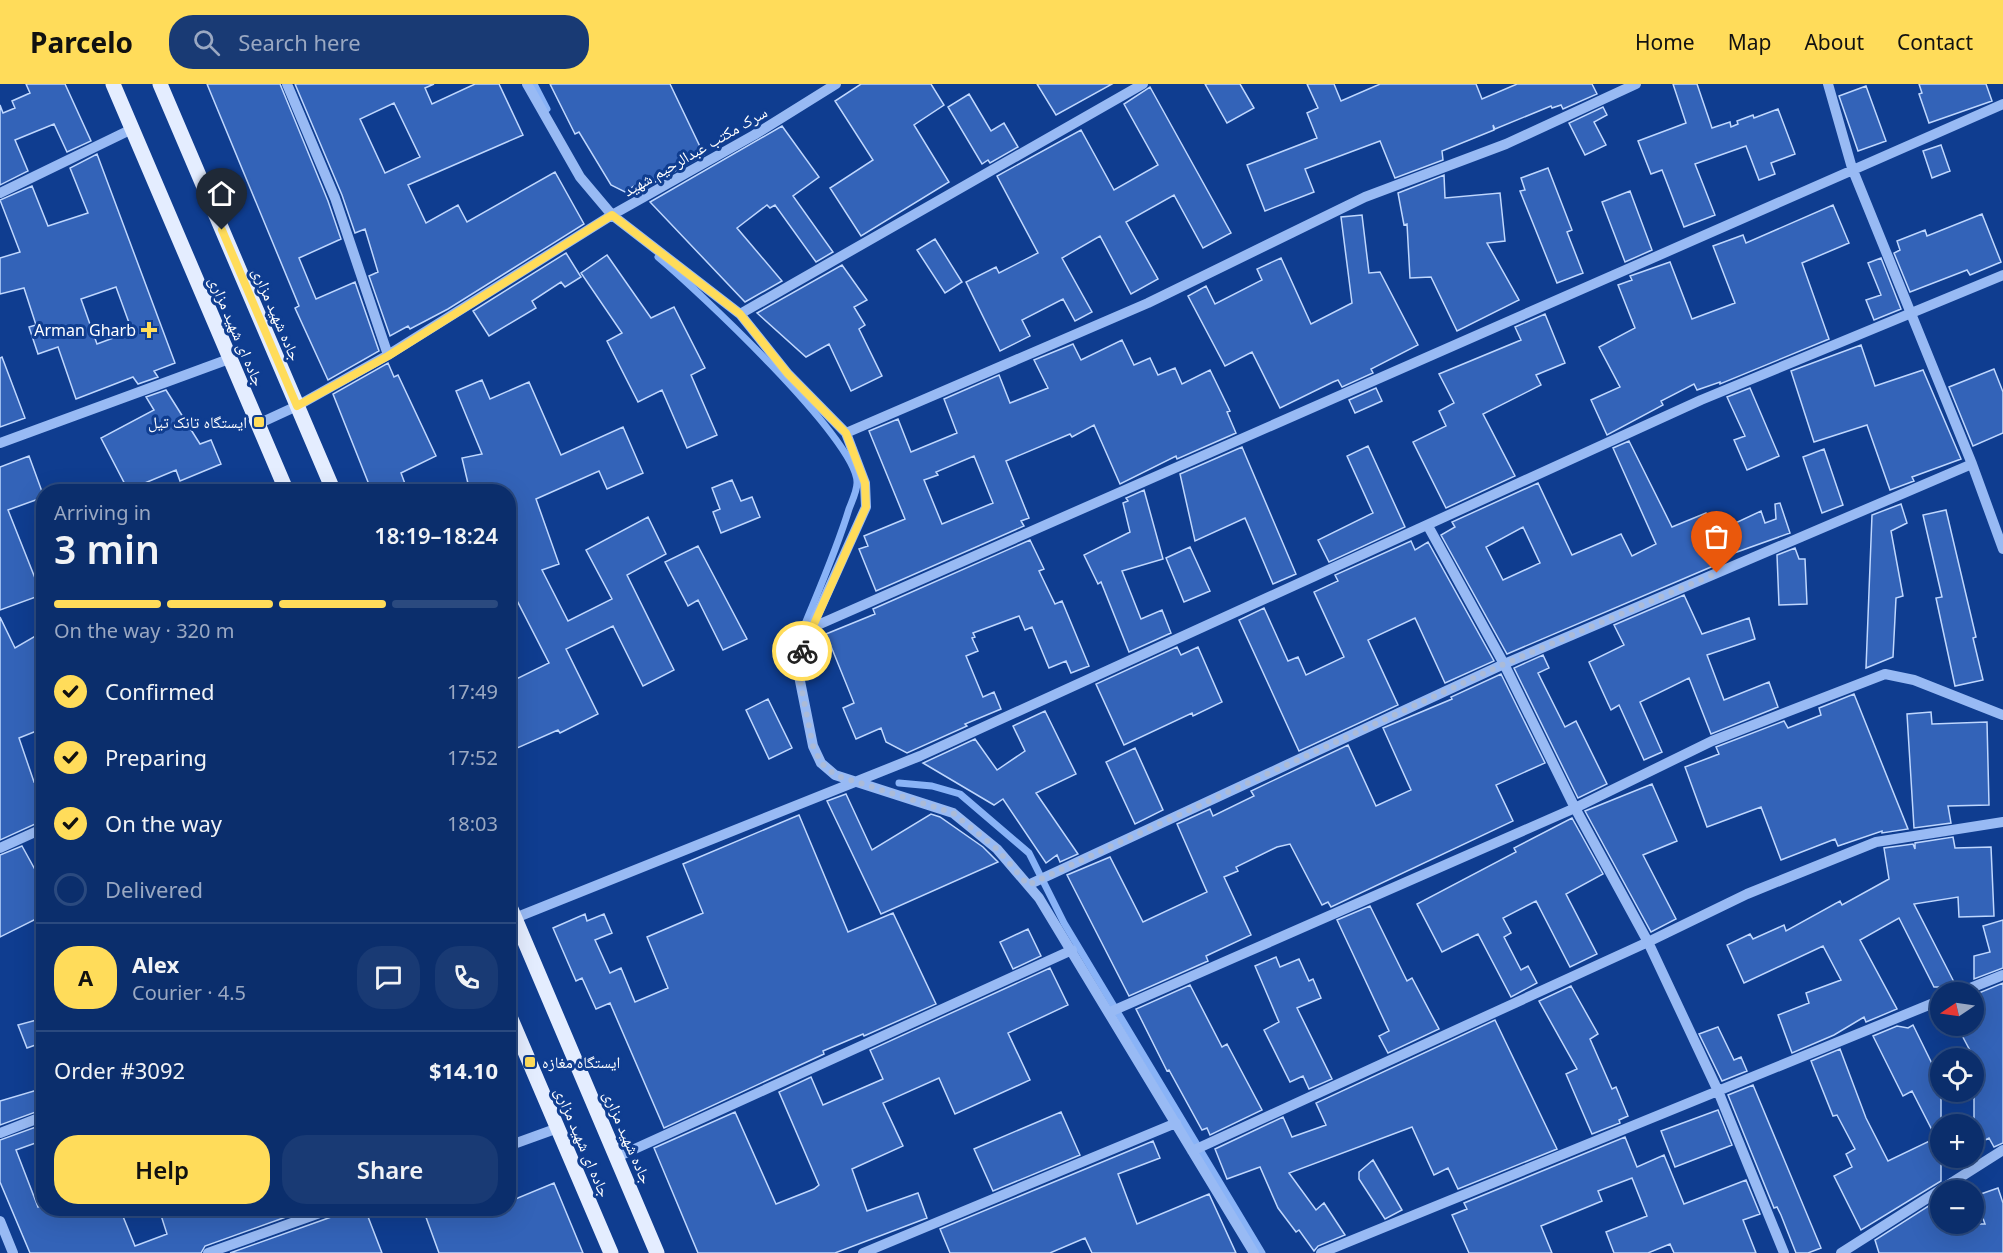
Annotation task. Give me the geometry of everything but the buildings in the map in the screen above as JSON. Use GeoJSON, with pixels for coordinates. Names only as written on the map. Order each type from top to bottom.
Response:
{"type":"FeatureCollection","features":[{"type":"Feature","properties":{"kind":"main road","name":"جاده ای شهید مزاری"},"geometry":{"type":"LineString","coordinates":[[114,84],[284,484]]}},
{"type":"Feature","properties":{"kind":"main road","name":"جاده شهید مزاری"},"geometry":{"type":"LineString","coordinates":[[160,84],[331,484]]}},
{"type":"Feature","properties":{"kind":"main road","name":"جاده شهید مزاری"},"geometry":{"type":"LineString","coordinates":[[516,920],[657,1253]]}},
{"type":"Feature","properties":{"kind":"main road","name":"جاده ای شهید مزاری"},"geometry":{"type":"LineString","coordinates":[[516,1031],[611,1253]]}},
{"type":"Feature","properties":{"kind":"street"},"geometry":{"type":"LineString","coordinates":[[287,84],[335,198],[388,356]]}},
{"type":"Feature","properties":{"kind":"street"},"geometry":{"type":"LineString","coordinates":[[527,84],[580,177],[612,215],[740,314],[788,374],[846,433],[865,483],[866,507],[803,646],[798,671],[813,746],[821,763],[835,775],[953,813],[997,849],[1039,898],[1254,1253]]}},
{"type":"Feature","properties":{"kind":"street","name":"سرک مکتب عبدالرحیم شهید"},"geometry":{"type":"LineString","coordinates":[[258,424],[297,406],[388,356],[612,215],[754,135],[836,84]]}},
{"type":"Feature","properties":{"kind":"street"},"geometry":{"type":"LineString","coordinates":[[740,314],[1143,84]]}},
{"type":"Feature","properties":{"kind":"street"},"geometry":{"type":"LineString","coordinates":[[846,433],[1148,303],[1365,197],[1506,144],[1636,84]]}},
{"type":"Feature","properties":{"kind":"street"},"geometry":{"type":"LineString","coordinates":[[1828,84],[1852,168],[1972,464],[2003,549]]}},
{"type":"Feature","properties":{"kind":"street"},"geometry":{"type":"LineString","coordinates":[[811,628],[1852,168],[2003,104]]}},
{"type":"Feature","properties":{"kind":"street"},"geometry":{"type":"LineString","coordinates":[[0,194],[132,129]]}},
{"type":"Feature","properties":{"kind":"street"},"geometry":{"type":"LineString","coordinates":[[516,918],[921,756],[1701,400],[2003,275]]}},
{"type":"Feature","properties":{"kind":"street"},"geometry":{"type":"LineString","coordinates":[[0,443],[229,359]]}},
{"type":"Feature","properties":{"kind":"street"},"geometry":{"type":"LineString","coordinates":[[1028,885],[1504,664],[1972,464]]}},
{"type":"Feature","properties":{"kind":"street"},"geometry":{"type":"LineString","coordinates":[[1428,526],[1504,664],[1575,808],[1648,942],[1718,1091],[1784,1253]]}},
{"type":"Feature","properties":{"kind":"street"},"geometry":{"type":"LineString","coordinates":[[1110,1012],[1575,808],[1712,741],[1885,674],[1914,680],[2003,715]]}},
{"type":"Feature","properties":{"kind":"street"},"geometry":{"type":"LineString","coordinates":[[1192,1151],[1648,942],[1747,894],[1876,842],[2003,822]]}},
{"type":"Feature","properties":{"kind":"street"},"geometry":{"type":"LineString","coordinates":[[0,848],[36,832]]}},
{"type":"Feature","properties":{"kind":"street"},"geometry":{"type":"LineString","coordinates":[[617,1156],[1072,950]]}},
{"type":"Feature","properties":{"kind":"street"},"geometry":{"type":"LineString","coordinates":[[1984,983],[2003,975]]}},
{"type":"Feature","properties":{"kind":"street"},"geometry":{"type":"LineString","coordinates":[[1321,1253],[1930,1004]]}},
{"type":"Feature","properties":{"kind":"street"},"geometry":{"type":"LineString","coordinates":[[0,1133],[36,1119]]}},
{"type":"Feature","properties":{"kind":"street"},"geometry":{"type":"LineString","coordinates":[[863,1253],[1176,1123]]}},
{"type":"Feature","properties":{"kind":"street"},"geometry":{"type":"LineString","coordinates":[[516,1143],[558,1128]]}},
{"type":"Feature","properties":{"kind":"street"},"geometry":{"type":"LineString","coordinates":[[1841,1253],[2003,1150]]}},
{"type":"Feature","properties":{"kind":"street"},"geometry":{"type":"LineString","coordinates":[[208,1253],[311,1216]]}},
{"type":"Feature","properties":{"kind":"street"},"geometry":{"type":"LineString","coordinates":[[0,1221],[13,1253]]}},
{"type":"Feature","properties":{"kind":"waterway"},"geometry":{"type":"LineString","coordinates":[[534,84],[547,109]]}},
{"type":"Feature","properties":{"kind":"waterway"},"geometry":{"type":"LineString","coordinates":[[658,257],[738,331],[805,401],[832,434],[851,463],[857,483],[855,493],[800,636]]}},
{"type":"Feature","properties":{"kind":"waterway"},"geometry":{"type":"LineString","coordinates":[[899,783],[932,786],[960,794],[1029,853],[1064,923],[1262,1253]]}},
{"type":"Feature","properties":{"kind":"way so far"},"geometry":{"type":"LineString","coordinates":[[802,651],[798,671],[813,746],[821,763],[835,775],[953,813],[997,849],[1028,885],[1504,664],[1717,573]]}},
{"type":"Feature","properties":{"kind":"place","name":"Arman Gharb"},"geometry":{"type":"Point","coordinates":[149,330]}},
{"type":"Feature","properties":{"kind":"place","name":"ایستگاه تانک تیل"},"geometry":{"type":"Point","coordinates":[259,422]}},
{"type":"Feature","properties":{"kind":"place","name":"ایستگاه مغازه"},"geometry":{"type":"Point","coordinates":[530,1062]}},
{"type":"Feature","properties":{"kind":"route"},"geometry":{"type":"LineString","coordinates":[[222,230],[297,406],[388,356],[612,215],[740,314],[788,374],[846,433],[865,483],[866,507],[802,651]]}}]}
